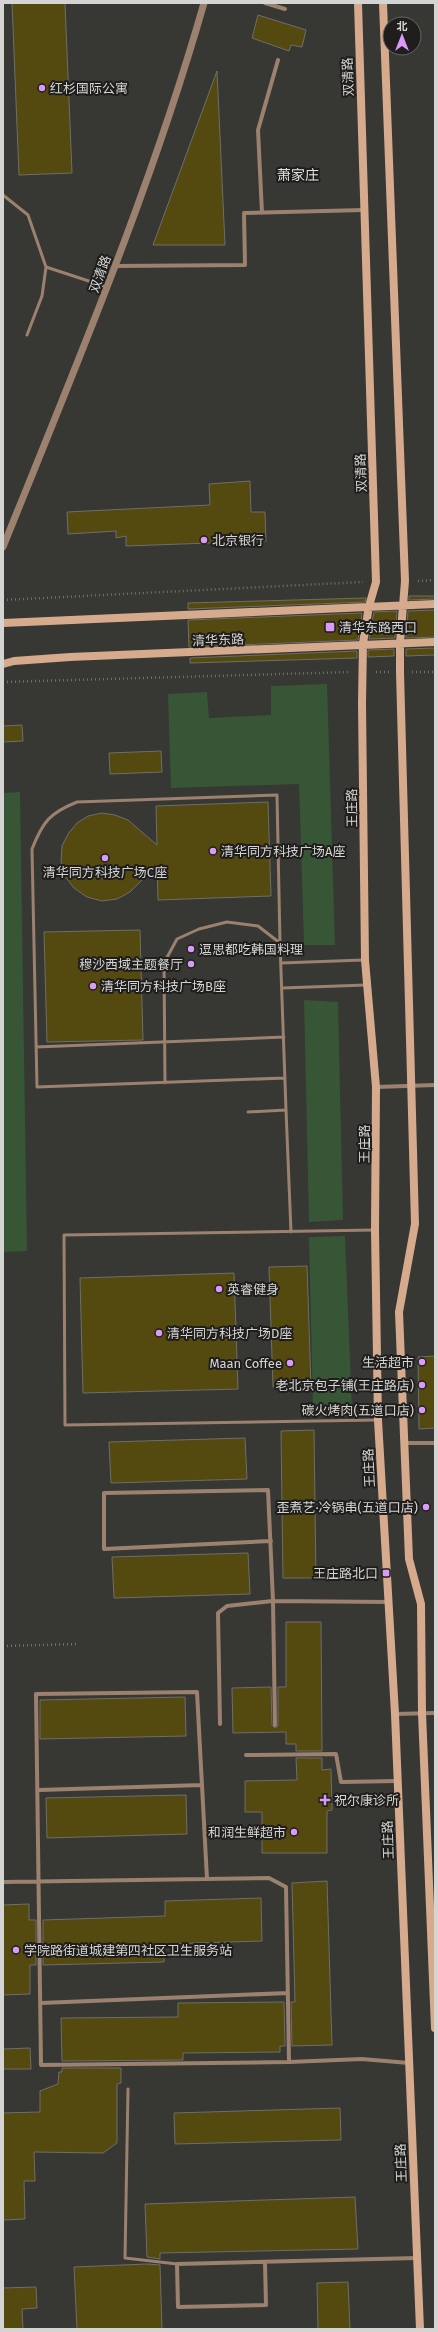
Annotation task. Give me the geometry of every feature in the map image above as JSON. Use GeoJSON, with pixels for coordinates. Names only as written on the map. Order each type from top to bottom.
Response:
{"type":"FeatureCollection","features":[{"type":"Feature","properties":{"kind":"main road","name":"双清路"},"geometry":{"type":"LineString","coordinates":[[358,3],[376,582],[369,606]]}},
{"type":"Feature","properties":{"kind":"main road"},"geometry":{"type":"LineString","coordinates":[[383,3],[405,581],[400,643],[415,1224],[399,1312],[409,1559],[421,1604],[422,1713],[435,2028]]}},
{"type":"Feature","properties":{"kind":"main road","name":"清华东路"},"geometry":{"type":"LineString","coordinates":[[3,623],[435,604]]}},
{"type":"Feature","properties":{"kind":"main road","name":"王庄路"},"geometry":{"type":"LineString","coordinates":[[369,606],[363,643],[364,672],[362,703],[365,960],[376,1087],[375,1230],[378,1420],[395,1714],[420,2329]]}},
{"type":"Feature","properties":{"kind":"main road","name":"清华东路"},"geometry":{"type":"LineString","coordinates":[[3,664],[14,661],[63,658],[324,648],[363,643],[435,642]]}},
{"type":"Feature","properties":{"kind":"street","name":"双清路"},"geometry":{"type":"LineString","coordinates":[[3,547],[116,266],[190,54],[204,3]]}},
{"type":"Feature","properties":{"kind":"street"},"geometry":{"type":"LineString","coordinates":[[264,3],[285,9]]}},
{"type":"Feature","properties":{"kind":"street"},"geometry":{"type":"LineString","coordinates":[[262,213],[258,130],[278,60]]}},
{"type":"Feature","properties":{"kind":"street"},"geometry":{"type":"LineString","coordinates":[[116,266],[245,265],[244,213],[364,210]]}},
{"type":"Feature","properties":{"kind":"street"},"geometry":{"type":"LineString","coordinates":[[376,1087],[435,1085]]}},
{"type":"Feature","properties":{"kind":"street"},"geometry":{"type":"LineString","coordinates":[[404,1443],[435,1443]]}},
{"type":"Feature","properties":{"kind":"street"},"geometry":{"type":"LineString","coordinates":[[270,1541],[104,1549],[104,1493],[268,1490],[273,1601],[275,1725]]}},
{"type":"Feature","properties":{"kind":"street"},"geometry":{"type":"LineString","coordinates":[[220,1724],[218,1613],[227,1606],[273,1601],[388,1602]]}},
{"type":"Feature","properties":{"kind":"street"},"geometry":{"type":"LineString","coordinates":[[207,1879],[197,1692],[36,1694],[39,1790],[41,2065],[289,2062],[362,2059],[409,2063]]}},
{"type":"Feature","properties":{"kind":"street"},"geometry":{"type":"LineString","coordinates":[[395,1714],[435,1713]]}},
{"type":"Feature","properties":{"kind":"street"},"geometry":{"type":"LineString","coordinates":[[246,1755],[336,1754],[341,1782],[397,1781]]}},
{"type":"Feature","properties":{"kind":"street"},"geometry":{"type":"LineString","coordinates":[[39,1790],[202,1785]]}},
{"type":"Feature","properties":{"kind":"street"},"geometry":{"type":"LineString","coordinates":[[3,1882],[40,1883],[269,1878],[286,1887],[289,2062]]}},
{"type":"Feature","properties":{"kind":"street"},"geometry":{"type":"LineString","coordinates":[[41,2003],[288,1993]]}},
{"type":"Feature","properties":{"kind":"street"},"geometry":{"type":"LineString","coordinates":[[265,2263],[266,2304],[178,2307],[177,2264],[417,2258]]}},
{"type":"Feature","properties":{"kind":"lane"},"geometry":{"type":"LineString","coordinates":[[3,195],[28,215],[46,267],[42,296],[27,334]]}},
{"type":"Feature","properties":{"kind":"lane"},"geometry":{"type":"LineString","coordinates":[[46,267],[108,287]]}},
{"type":"Feature","properties":{"kind":"lane"},"geometry":{"type":"LineString","coordinates":[[285,1078],[37,1087],[32,849],[41,826],[57,810],[77,802],[277,795],[280,943],[291,1232]]}},
{"type":"Feature","properties":{"kind":"lane"},"geometry":{"type":"LineString","coordinates":[[165,1082],[164,964],[177,940],[199,928],[227,922],[258,926],[280,943]]}},
{"type":"Feature","properties":{"kind":"lane"},"geometry":{"type":"LineString","coordinates":[[281,963],[365,960]]}},
{"type":"Feature","properties":{"kind":"lane"},"geometry":{"type":"LineString","coordinates":[[282,988],[366,985]]}},
{"type":"Feature","properties":{"kind":"lane"},"geometry":{"type":"LineString","coordinates":[[36,1047],[284,1038]]}},
{"type":"Feature","properties":{"kind":"lane"},"geometry":{"type":"LineString","coordinates":[[248,1112],[286,1110]]}},
{"type":"Feature","properties":{"kind":"lane"},"geometry":{"type":"LineString","coordinates":[[375,1230],[64,1235],[65,1425],[378,1420]]}},
{"type":"Feature","properties":{"kind":"lane"},"geometry":{"type":"LineString","coordinates":[[128,2089],[126,2258],[177,2264]]}},
{"type":"Feature","properties":{"kind":"path"},"geometry":{"type":"LineString","coordinates":[[3,600],[376,582]]}},
{"type":"Feature","properties":{"kind":"path"},"geometry":{"type":"LineString","coordinates":[[3,682],[364,672]]}},
{"type":"Feature","properties":{"kind":"path"},"geometry":{"type":"LineString","coordinates":[[3,1646],[78,1644]]}},
{"type":"Feature","properties":{"kind":"green space"},"geometry":{"type":"Polygon","coordinates":[[[327,684],[335,945],[304,945],[299,784],[171,788],[168,694],[207,692],[209,718],[271,715],[271,686],[327,684]]]}},
{"type":"Feature","properties":{"kind":"green space"},"geometry":{"type":"Polygon","coordinates":[[[20,792],[27,1251],[3,1252],[3,793],[20,792]]]}},
{"type":"Feature","properties":{"kind":"green space"},"geometry":{"type":"Polygon","coordinates":[[[304,1000],[338,1002],[343,1220],[309,1222],[304,1000]]]}},
{"type":"Feature","properties":{"kind":"green space"},"geometry":{"type":"Polygon","coordinates":[[[345,1236],[352,1411],[313,1411],[309,1237],[345,1236]]]}},
{"type":"Feature","properties":{"kind":"building","name":"红杉国际公寓"},"geometry":{"type":"Polygon","coordinates":[[[12,3],[65,3],[72,173],[19,175],[12,3]]]}},
{"type":"Feature","properties":{"kind":"building"},"geometry":{"type":"Polygon","coordinates":[[[258,15],[306,30],[302,47],[291,45],[289,51],[252,38],[258,15]]]}},
{"type":"Feature","properties":{"kind":"building"},"geometry":{"type":"Polygon","coordinates":[[[217,71],[225,245],[153,245],[217,71]]]}},
{"type":"Feature","properties":{"kind":"building"},"geometry":{"type":"Polygon","coordinates":[[[250,481],[251,512],[265,512],[266,541],[126,546],[126,536],[116,538],[116,531],[68,534],[67,512],[210,505],[209,484],[250,481]]]}},
{"type":"Feature","properties":{"kind":"building"},"geometry":{"type":"Polygon","coordinates":[[[409,596],[435,596],[435,599],[409,600],[409,596]]]}},
{"type":"Feature","properties":{"kind":"building"},"geometry":{"type":"Polygon","coordinates":[[[366,598],[365,602],[188,609],[188,603],[366,598]]]}},
{"type":"Feature","properties":{"kind":"building"},"geometry":{"type":"Polygon","coordinates":[[[435,610],[435,637],[406,638],[408,611],[435,610]]]}},
{"type":"Feature","properties":{"kind":"building"},"geometry":{"type":"Polygon","coordinates":[[[397,611],[395,638],[369,639],[374,612],[397,611]]]}},
{"type":"Feature","properties":{"kind":"building"},"geometry":{"type":"Polygon","coordinates":[[[362,613],[358,640],[189,647],[188,620],[362,613]]]}},
{"type":"Feature","properties":{"kind":"building"},"geometry":{"type":"Polygon","coordinates":[[[435,648],[435,655],[406,656],[406,649],[435,648]]]}},
{"type":"Feature","properties":{"kind":"building"},"geometry":{"type":"Polygon","coordinates":[[[394,649],[394,656],[368,657],[368,650],[394,649]]]}},
{"type":"Feature","properties":{"kind":"building"},"geometry":{"type":"Polygon","coordinates":[[[357,651],[357,658],[190,663],[190,658],[357,651]]]}},
{"type":"Feature","properties":{"kind":"building"},"geometry":{"type":"Polygon","coordinates":[[[22,725],[23,741],[3,742],[3,726],[22,725]]]}},
{"type":"Feature","properties":{"kind":"building"},"geometry":{"type":"Polygon","coordinates":[[[161,751],[162,772],[110,774],[109,753],[161,751]]]}},
{"type":"Feature","properties":{"kind":"building","name":"清华同方科技广场A座"},"geometry":{"type":"Polygon","coordinates":[[[268,802],[271,896],[158,900],[157,865],[130,892],[117,899],[102,901],[87,897],[74,888],[65,876],[61,862],[62,846],[68,834],[77,823],[88,816],[102,813],[115,815],[128,820],[157,845],[156,806],[268,802]]]}},
{"type":"Feature","properties":{"kind":"building","name":"清华同方科技广场B座"},"geometry":{"type":"Polygon","coordinates":[[[140,930],[143,1040],[47,1042],[44,932],[140,930]]]}},
{"type":"Feature","properties":{"kind":"building"},"geometry":{"type":"Polygon","coordinates":[[[307,1266],[311,1386],[273,1387],[269,1267],[307,1266]]]}},
{"type":"Feature","properties":{"kind":"building","name":"清华同方科技广场D座"},"geometry":{"type":"Polygon","coordinates":[[[234,1273],[238,1389],[83,1393],[80,1278],[234,1273]]]}},
{"type":"Feature","properties":{"kind":"building"},"geometry":{"type":"Polygon","coordinates":[[[435,1356],[435,1428],[419,1429],[418,1357],[435,1356]]]}},
{"type":"Feature","properties":{"kind":"building"},"geometry":{"type":"Polygon","coordinates":[[[314,1430],[316,1578],[283,1578],[281,1431],[314,1430]]]}},
{"type":"Feature","properties":{"kind":"building"},"geometry":{"type":"Polygon","coordinates":[[[245,1438],[247,1479],[111,1483],[109,1442],[245,1438]]]}},
{"type":"Feature","properties":{"kind":"building"},"geometry":{"type":"Polygon","coordinates":[[[248,1553],[250,1594],[114,1598],[112,1557],[248,1553]]]}},
{"type":"Feature","properties":{"kind":"building"},"geometry":{"type":"Polygon","coordinates":[[[286,1622],[321,1622],[322,1751],[296,1751],[296,1744],[286,1744],[286,1732],[233,1733],[232,1688],[271,1687],[272,1725],[275,1728],[278,1726],[278,1687],[286,1687],[286,1622]]]}},
{"type":"Feature","properties":{"kind":"building"},"geometry":{"type":"Polygon","coordinates":[[[185,1697],[186,1736],[40,1739],[40,1700],[185,1697]]]}},
{"type":"Feature","properties":{"kind":"building"},"geometry":{"type":"Polygon","coordinates":[[[296,1758],[322,1758],[322,1770],[331,1769],[332,1810],[327,1811],[327,1853],[262,1853],[262,1812],[245,1812],[245,1781],[297,1780],[296,1758]]]}},
{"type":"Feature","properties":{"kind":"building"},"geometry":{"type":"Polygon","coordinates":[[[186,1795],[187,1834],[47,1838],[46,1798],[186,1795]]]}},
{"type":"Feature","properties":{"kind":"building"},"geometry":{"type":"Polygon","coordinates":[[[327,1881],[332,2045],[292,2046],[291,2002],[295,2002],[292,1883],[327,1881]]]}},
{"type":"Feature","properties":{"kind":"building"},"geometry":{"type":"Polygon","coordinates":[[[261,1898],[262,1941],[164,1944],[164,1962],[43,1965],[43,1920],[165,1916],[165,1901],[261,1898]]]}},
{"type":"Feature","properties":{"kind":"building","name":"学院路街道城建第四社区卫生服务站"},"geometry":{"type":"Polygon","coordinates":[[[29,1904],[29,1920],[36,1920],[36,1965],[30,1965],[30,1994],[3,1995],[3,1905],[29,1904]]]}},
{"type":"Feature","properties":{"kind":"building"},"geometry":{"type":"Polygon","coordinates":[[[284,2002],[285,2046],[280,2046],[280,2052],[183,2053],[183,2060],[62,2061],[61,2018],[178,2017],[178,2003],[284,2002]]]}},
{"type":"Feature","properties":{"kind":"building"},"geometry":{"type":"Polygon","coordinates":[[[30,2048],[31,2069],[3,2069],[3,2049],[30,2048]]]}},
{"type":"Feature","properties":{"kind":"building"},"geometry":{"type":"Polygon","coordinates":[[[62,2068],[121,2068],[121,2083],[117,2084],[117,2143],[103,2153],[34,2152],[35,2181],[24,2181],[25,2219],[3,2220],[3,2113],[40,2112],[40,2091],[58,2084],[59,2072],[62,2072],[62,2068]]]}},
{"type":"Feature","properties":{"kind":"building"},"geometry":{"type":"Polygon","coordinates":[[[340,2108],[341,2140],[175,2144],[174,2113],[340,2108]]]}},
{"type":"Feature","properties":{"kind":"building"},"geometry":{"type":"Polygon","coordinates":[[[355,2197],[358,2249],[160,2253],[160,2259],[147,2257],[145,2204],[355,2197]]]}},
{"type":"Feature","properties":{"kind":"building"},"geometry":{"type":"Polygon","coordinates":[[[147,2264],[160,2265],[162,2329],[77,2329],[74,2267],[147,2264]]]}},
{"type":"Feature","properties":{"kind":"building"},"geometry":{"type":"Polygon","coordinates":[[[348,2282],[350,2329],[318,2329],[317,2283],[348,2282]]]}},
{"type":"Feature","properties":{"kind":"building"},"geometry":{"type":"Polygon","coordinates":[[[36,2287],[37,2308],[22,2309],[23,2329],[3,2329],[3,2288],[36,2287]]]}},
{"type":"Feature","properties":{"kind":"place","name":"红杉国际公寓"},"geometry":{"type":"Point","coordinates":[42,88]}},
{"type":"Feature","properties":{"kind":"place","name":"北京银行"},"geometry":{"type":"Point","coordinates":[204,540]}},
{"type":"Feature","properties":{"kind":"place","name":"清华东路西口"},"geometry":{"type":"Point","coordinates":[330,627]}},
{"type":"Feature","properties":{"kind":"place","name":"清华同方科技广场A座"},"geometry":{"type":"Point","coordinates":[213,851]}},
{"type":"Feature","properties":{"kind":"place","name":"清华同方科技广场C座"},"geometry":{"type":"Point","coordinates":[105,858]}},
{"type":"Feature","properties":{"kind":"place","name":"逗思都吃韩国料理"},"geometry":{"type":"Point","coordinates":[191,949]}},
{"type":"Feature","properties":{"kind":"place","name":"穆沙西域主题餐厅"},"geometry":{"type":"Point","coordinates":[191,964]}},
{"type":"Feature","properties":{"kind":"place","name":"清华同方科技广场B座"},"geometry":{"type":"Point","coordinates":[93,986]}},
{"type":"Feature","properties":{"kind":"place","name":"英睿健身"},"geometry":{"type":"Point","coordinates":[219,1289]}},
{"type":"Feature","properties":{"kind":"place","name":"清华同方科技广场D座"},"geometry":{"type":"Point","coordinates":[159,1333]}},
{"type":"Feature","properties":{"kind":"place","name":"生活超市"},"geometry":{"type":"Point","coordinates":[422,1362]}},
{"type":"Feature","properties":{"kind":"place","name":"Maan Coffee"},"geometry":{"type":"Point","coordinates":[290,1363]}},
{"type":"Feature","properties":{"kind":"place","name":"老北京包子铺(王庄路店)"},"geometry":{"type":"Point","coordinates":[422,1385]}},
{"type":"Feature","properties":{"kind":"place","name":"碳火烤肉(五道口店)"},"geometry":{"type":"Point","coordinates":[422,1410]}},
{"type":"Feature","properties":{"kind":"place","name":"歪煮艺·冷锅串(五道口店)"},"geometry":{"type":"Point","coordinates":[426,1507]}},
{"type":"Feature","properties":{"kind":"place","name":"王庄路北口"},"geometry":{"type":"Point","coordinates":[386,1573]}},
{"type":"Feature","properties":{"kind":"place","name":"祝尔康诊所"},"geometry":{"type":"Point","coordinates":[325,1800]}},
{"type":"Feature","properties":{"kind":"place","name":"和润生鲜超市"},"geometry":{"type":"Point","coordinates":[294,1832]}},
{"type":"Feature","properties":{"kind":"place","name":"学院路街道城建第四社区卫生服务站"},"geometry":{"type":"Point","coordinates":[16,1950]}},
{"type":"Feature","properties":{"kind":"district","name":"萧家庄"},"geometry":{"type":"Point","coordinates":[298,175]}}]}
